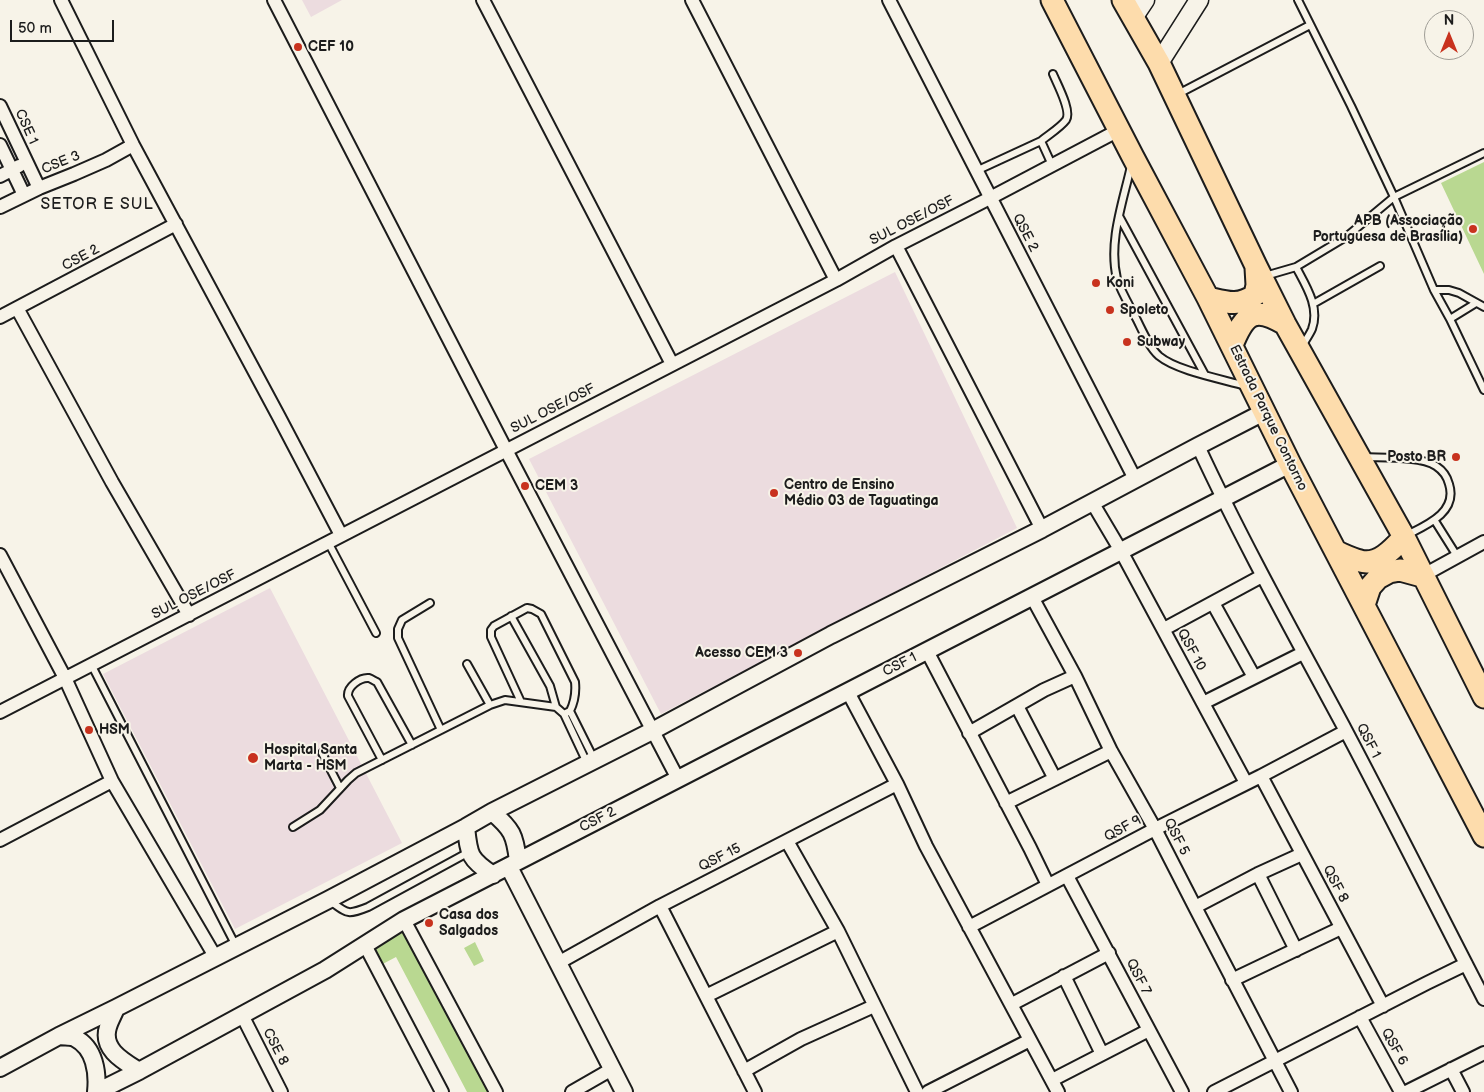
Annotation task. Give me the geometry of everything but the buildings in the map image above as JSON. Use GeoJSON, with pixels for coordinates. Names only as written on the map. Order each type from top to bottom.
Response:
{"type":"FeatureCollection","features":[{"type":"Feature","properties":{"kind":"highway","name":"Estrada Parque Contorno"},"geometry":{"type":"LineString","coordinates":[[1052,0],[1208,298],[1290,464],[1484,836]]}},
{"type":"Feature","properties":{"kind":"highway"},"geometry":{"type":"LineString","coordinates":[[1128,9],[1158,63],[1258,271],[1404,537],[1484,697]]}},
{"type":"Feature","properties":{"kind":"highway"},"geometry":{"type":"LineString","coordinates":[[1208,298],[1238,303],[1248,300],[1255,296],[1258,271]]}},
{"type":"Feature","properties":{"kind":"highway"},"geometry":{"type":"LineString","coordinates":[[1232,345],[1243,322],[1251,316],[1262,313],[1286,324]]}},
{"type":"Feature","properties":{"kind":"highway"},"geometry":{"type":"LineString","coordinates":[[1337,552],[1361,562],[1370,561],[1381,558],[1391,551],[1404,537]]}},
{"type":"Feature","properties":{"kind":"highway"},"geometry":{"type":"LineString","coordinates":[[1364,606],[1370,587],[1378,578],[1389,572],[1400,570],[1422,576]]}},
{"type":"Feature","properties":{"kind":"main road"},"geometry":{"type":"LineString","coordinates":[[1128,9],[1145,0]]}},
{"type":"Feature","properties":{"kind":"main road"},"geometry":{"type":"LineString","coordinates":[[1158,63],[1198,0]]}},
{"type":"Feature","properties":{"kind":"street"},"geometry":{"type":"LineString","coordinates":[[61,0],[132,145],[341,535]]}},
{"type":"Feature","properties":{"kind":"street"},"geometry":{"type":"LineString","coordinates":[[274,0],[678,779]]}},
{"type":"Feature","properties":{"kind":"street"},"geometry":{"type":"LineString","coordinates":[[483,0],[672,364]]}},
{"type":"Feature","properties":{"kind":"street"},"geometry":{"type":"LineString","coordinates":[[692,0],[836,280]]}},
{"type":"Feature","properties":{"kind":"street","name":"QSE 2"},"geometry":{"type":"LineString","coordinates":[[889,0],[1135,479]]}},
{"type":"Feature","properties":{"kind":"street","name":"CSE 1"},"geometry":{"type":"LineString","coordinates":[[0,106],[38,188]]}},
{"type":"Feature","properties":{"kind":"street","name":"SUL OSE/OSF"},"geometry":{"type":"LineString","coordinates":[[0,712],[836,280],[896,246],[1119,130]]}},
{"type":"Feature","properties":{"kind":"street"},"geometry":{"type":"LineString","coordinates":[[0,145],[24,195]]}},
{"type":"Feature","properties":{"kind":"street","name":"CSE 3"},"geometry":{"type":"LineString","coordinates":[[0,207],[38,188],[90,167],[132,145]]}},
{"type":"Feature","properties":{"kind":"street","name":"CSE 3"},"geometry":{"type":"LineString","coordinates":[[0,176],[26,162]]}},
{"type":"Feature","properties":{"kind":"street","name":"CSE 2"},"geometry":{"type":"LineString","coordinates":[[0,317],[176,224]]}},
{"type":"Feature","properties":{"kind":"street"},"geometry":{"type":"LineString","coordinates":[[896,246],[1042,529]]}},
{"type":"Feature","properties":{"kind":"street"},"geometry":{"type":"LineString","coordinates":[[17,308],[112,482],[189,615]]}},
{"type":"Feature","properties":{"kind":"street"},"geometry":{"type":"LineString","coordinates":[[0,1068],[59,1036],[328,900],[492,812],[654,730],[832,634],[1042,529],[1264,412]]}},
{"type":"Feature","properties":{"kind":"street","name":"QSF 1"},"geometry":{"type":"LineString","coordinates":[[1198,446],[1262,576],[1346,731],[1484,1000]]}},
{"type":"Feature","properties":{"kind":"street","name":"CSF 1"},"geometry":{"type":"LineString","coordinates":[[678,779],[1290,464]]}},
{"type":"Feature","properties":{"kind":"street"},"geometry":{"type":"LineString","coordinates":[[1092,502],[1164,630]]}},
{"type":"Feature","properties":{"kind":"street"},"geometry":{"type":"LineString","coordinates":[[1422,576],[1484,542]]}},
{"type":"Feature","properties":{"kind":"street"},"geometry":{"type":"LineString","coordinates":[[0,556],[65,678],[112,781],[216,958]]}},
{"type":"Feature","properties":{"kind":"street","name":"QSF 10"},"geometry":{"type":"LineString","coordinates":[[1246,783],[1164,630],[1262,576]]}},
{"type":"Feature","properties":{"kind":"street","name":"QSF 5"},"geometry":{"type":"LineString","coordinates":[[1032,597],[1292,1092]]}},
{"type":"Feature","properties":{"kind":"street"},"geometry":{"type":"LineString","coordinates":[[1213,603],[1254,677]]}},
{"type":"Feature","properties":{"kind":"street"},"geometry":{"type":"LineString","coordinates":[[927,651],[1048,885]]}},
{"type":"Feature","properties":{"kind":"street"},"geometry":{"type":"LineString","coordinates":[[1202,703],[1303,654]]}},
{"type":"Feature","properties":{"kind":"street"},"geometry":{"type":"LineString","coordinates":[[969,733],[1044,690],[1075,676]]}},
{"type":"Feature","properties":{"kind":"street"},"geometry":{"type":"LineString","coordinates":[[848,692],[897,784],[926,846],[1058,1092]]}},
{"type":"Feature","properties":{"kind":"street"},"geometry":{"type":"LineString","coordinates":[[1017,706],[1055,779]]}},
{"type":"Feature","properties":{"kind":"street","name":"QSF 9"},"geometry":{"type":"LineString","coordinates":[[970,927],[1346,731]]}},
{"type":"Feature","properties":{"kind":"street"},"geometry":{"type":"LineString","coordinates":[[1006,803],[1111,750]]}},
{"type":"Feature","properties":{"kind":"street","name":"QSF 8"},"geometry":{"type":"LineString","coordinates":[[1261,776],[1383,1006]]}},
{"type":"Feature","properties":{"kind":"street","name":"CSF 2"},"geometry":{"type":"LineString","coordinates":[[514,864],[678,779]]}},
{"type":"Feature","properties":{"kind":"street"},"geometry":{"type":"LineString","coordinates":[[0,840],[112,781]]}},
{"type":"Feature","properties":{"kind":"street","name":"QSF 15"},"geometry":{"type":"LineString","coordinates":[[558,963],[660,906],[897,784]]}},
{"type":"Feature","properties":{"kind":"street"},"geometry":{"type":"LineString","coordinates":[[492,812],[514,836],[514,864],[558,963],[624,1092]]}},
{"type":"Feature","properties":{"kind":"street"},"geometry":{"type":"LineString","coordinates":[[466,827],[471,857],[493,875]]}},
{"type":"Feature","properties":{"kind":"street"},"geometry":{"type":"LineString","coordinates":[[788,841],[838,931],[917,1092]]}},
{"type":"Feature","properties":{"kind":"street"},"geometry":{"type":"LineString","coordinates":[[1195,907],[1258,874],[1302,854]]}},
{"type":"Feature","properties":{"kind":"street"},"geometry":{"type":"LineString","coordinates":[[59,1036],[73,1037],[85,1046],[95,1067],[97,1077],[96,1092],[116,1088],[139,1071],[325,970],[404,920],[514,864]]}},
{"type":"Feature","properties":{"kind":"street"},"geometry":{"type":"LineString","coordinates":[[1258,874],[1296,950]]}},
{"type":"Feature","properties":{"kind":"street","name":"QSF 7"},"geometry":{"type":"LineString","coordinates":[[1067,876],[1182,1092]]}},
{"type":"Feature","properties":{"kind":"street"},"geometry":{"type":"LineString","coordinates":[[660,906],[755,1092]]}},
{"type":"Feature","properties":{"kind":"street"},"geometry":{"type":"LineString","coordinates":[[404,920],[496,1092]]}},
{"type":"Feature","properties":{"kind":"street"},"geometry":{"type":"LineString","coordinates":[[1232,980],[1341,928]]}},
{"type":"Feature","properties":{"kind":"street"},"geometry":{"type":"LineString","coordinates":[[706,996],[838,931]]}},
{"type":"Feature","properties":{"kind":"street"},"geometry":{"type":"LineString","coordinates":[[365,945],[442,1092]]}},
{"type":"Feature","properties":{"kind":"street"},"geometry":{"type":"LineString","coordinates":[[1012,1004],[1109,952]]}},
{"type":"Feature","properties":{"kind":"street"},"geometry":{"type":"LineString","coordinates":[[1214,1092],[1466,964]]}},
{"type":"Feature","properties":{"kind":"street"},"geometry":{"type":"LineString","coordinates":[[1064,976],[1102,1054]]}},
{"type":"Feature","properties":{"kind":"street"},"geometry":{"type":"LineString","coordinates":[[744,1071],[801,1039],[874,1006]]}},
{"type":"Feature","properties":{"kind":"street"},"geometry":{"type":"LineString","coordinates":[[116,1008],[108,1027],[107,1039],[117,1056],[139,1071]]}},
{"type":"Feature","properties":{"kind":"street","name":"CSE 8"},"geometry":{"type":"LineString","coordinates":[[242,1015],[281,1092]]}},
{"type":"Feature","properties":{"kind":"street","name":"QSF 6"},"geometry":{"type":"LineString","coordinates":[[1360,1017],[1401,1092]]}},
{"type":"Feature","properties":{"kind":"street"},"geometry":{"type":"LineString","coordinates":[[1052,1080],[1149,1030]]}},
{"type":"Feature","properties":{"kind":"street"},"geometry":{"type":"LineString","coordinates":[[928,1092],[1030,1040]]}},
{"type":"Feature","properties":{"kind":"street"},"geometry":{"type":"LineString","coordinates":[[1406,1092],[1484,1053]]}},
{"type":"Feature","properties":{"kind":"street"},"geometry":{"type":"LineString","coordinates":[[572,1092],[612,1069]]}},
{"type":"Feature","properties":{"kind":"street"},"geometry":{"type":"LineString","coordinates":[[1451,1070],[1463,1092]]}},
{"type":"Feature","properties":{"kind":"lane"},"geometry":{"type":"LineString","coordinates":[[1298,0],[1394,197],[1434,290],[1484,390]]}},
{"type":"Feature","properties":{"kind":"lane"},"geometry":{"type":"LineString","coordinates":[[1174,96],[1310,24]]}},
{"type":"Feature","properties":{"kind":"lane"},"geometry":{"type":"LineString","coordinates":[[976,171],[1041,141],[1065,121],[1068,116],[1067,109],[1053,74]]}},
{"type":"Feature","properties":{"kind":"lane"},"geometry":{"type":"LineString","coordinates":[[1041,141],[1052,165]]}},
{"type":"Feature","properties":{"kind":"lane"},"geometry":{"type":"LineString","coordinates":[[1258,271],[1296,267],[1346,238],[1394,197],[1484,153]]}},
{"type":"Feature","properties":{"kind":"lane"},"geometry":{"type":"LineString","coordinates":[[1133,157],[1115,233],[1115,258],[1117,280],[1146,338],[1158,355],[1176,366],[1253,388]]}},
{"type":"Feature","properties":{"kind":"lane"},"geometry":{"type":"LineString","coordinates":[[1119,216],[1205,374]]}},
{"type":"Feature","properties":{"kind":"lane"},"geometry":{"type":"LineString","coordinates":[[1313,304],[1380,266]]}},
{"type":"Feature","properties":{"kind":"lane"},"geometry":{"type":"LineString","coordinates":[[1296,267],[1312,298],[1314,310],[1312,328],[1300,349]]}},
{"type":"Feature","properties":{"kind":"lane"},"geometry":{"type":"LineString","coordinates":[[1434,290],[1449,290],[1459,293],[1484,307]]}},
{"type":"Feature","properties":{"kind":"lane"},"geometry":{"type":"LineString","coordinates":[[1450,319],[1476,303]]}},
{"type":"Feature","properties":{"kind":"lane"},"geometry":{"type":"LineString","coordinates":[[1360,457],[1423,461],[1435,465],[1446,476],[1450,486],[1450,494],[1449,503],[1443,513],[1435,521],[1404,537]]}},
{"type":"Feature","properties":{"kind":"lane"},"geometry":{"type":"LineString","coordinates":[[1435,521],[1458,556]]}},
{"type":"Feature","properties":{"kind":"lane"},"geometry":{"type":"LineString","coordinates":[[328,542],[376,633]]}},
{"type":"Feature","properties":{"kind":"lane"},"geometry":{"type":"LineString","coordinates":[[430,603],[402,620],[398,629],[398,638],[440,730]]}},
{"type":"Feature","properties":{"kind":"lane"},"geometry":{"type":"LineString","coordinates":[[521,702],[490,637],[494,626],[527,608],[541,614],[575,682],[576,693],[567,713]]}},
{"type":"Feature","properties":{"kind":"lane"},"geometry":{"type":"LineString","coordinates":[[511,616],[550,686],[556,707]]}},
{"type":"Feature","properties":{"kind":"lane"},"geometry":{"type":"LineString","coordinates":[[91,664],[236,947]]}},
{"type":"Feature","properties":{"kind":"lane"},"geometry":{"type":"LineString","coordinates":[[467,664],[490,705]]}},
{"type":"Feature","properties":{"kind":"lane"},"geometry":{"type":"LineString","coordinates":[[382,760],[348,696],[350,687],[363,679],[369,678],[377,682],[412,745]]}},
{"type":"Feature","properties":{"kind":"lane"},"geometry":{"type":"LineString","coordinates":[[293,827],[320,810],[356,773],[490,705],[505,700],[556,707],[567,713],[591,762]]}},
{"type":"Feature","properties":{"kind":"lane"},"geometry":{"type":"LineString","coordinates":[[322,753],[340,788]]}},
{"type":"Feature","properties":{"kind":"lane"},"geometry":{"type":"LineString","coordinates":[[328,900],[346,912],[353,914],[368,908],[470,852]]}},
{"type":"Feature","properties":{"kind":"shaded area"},"geometry":{"type":"Polygon","coordinates":[[[302,0],[342,0],[311,17],[302,0]]]}},
{"type":"Feature","properties":{"kind":"shaded area","name":"Centro de Ensino Médio 03 de Taguatinga"},"geometry":{"type":"Polygon","coordinates":[[[895,272],[1017,528],[661,714],[529,459],[895,272]]]}},
{"type":"Feature","properties":{"kind":"shaded area","name":"Hospital Santa Marta - HSM"},"geometry":{"type":"Polygon","coordinates":[[[270,588],[402,843],[235,929],[103,674],[270,588]]]}},
{"type":"Feature","properties":{"kind":"green space","name":"APB (Associação Portuguesa de Brasília)"},"geometry":{"type":"Polygon","coordinates":[[[1484,162],[1484,274],[1441,183],[1484,162]]]}},
{"type":"Feature","properties":{"kind":"green space"},"geometry":{"type":"Polygon","coordinates":[[[402,921],[489,1092],[467,1092],[396,957],[377,967],[365,945],[402,921]]]}},
{"type":"Feature","properties":{"kind":"green space"},"geometry":{"type":"Polygon","coordinates":[[[475,942],[484,961],[474,966],[464,948],[475,942]]]}},
{"type":"Feature","properties":{"kind":"place","name":"CEF 10"},"geometry":{"type":"Point","coordinates":[298,47]}},
{"type":"Feature","properties":{"kind":"place","name":"APB (Associação Portuguesa de Brasília)"},"geometry":{"type":"Point","coordinates":[1473,229]}},
{"type":"Feature","properties":{"kind":"place","name":"Koni"},"geometry":{"type":"Point","coordinates":[1096,283]}},
{"type":"Feature","properties":{"kind":"place","name":"Spoleto"},"geometry":{"type":"Point","coordinates":[1110,310]}},
{"type":"Feature","properties":{"kind":"place","name":"Subway"},"geometry":{"type":"Point","coordinates":[1127,342]}},
{"type":"Feature","properties":{"kind":"place","name":"Posto BR"},"geometry":{"type":"Point","coordinates":[1456,457]}},
{"type":"Feature","properties":{"kind":"place","name":"CEM 3"},"geometry":{"type":"Point","coordinates":[525,486]}},
{"type":"Feature","properties":{"kind":"place","name":"Centro de Ensino Médio 03 de Taguatinga"},"geometry":{"type":"Point","coordinates":[774,493]}},
{"type":"Feature","properties":{"kind":"place","name":"Acesso CEM 3"},"geometry":{"type":"Point","coordinates":[798,653]}},
{"type":"Feature","properties":{"kind":"place","name":"HSM"},"geometry":{"type":"Point","coordinates":[89,730]}},
{"type":"Feature","properties":{"kind":"place","name":"Hospital Santa Marta - HSM"},"geometry":{"type":"Point","coordinates":[253,758]}},
{"type":"Feature","properties":{"kind":"place","name":"Casa dos Salgados"},"geometry":{"type":"Point","coordinates":[429,923]}},
{"type":"Feature","properties":{"kind":"district","name":"SETOR E SUL"},"geometry":{"type":"Point","coordinates":[97,205]}}]}
